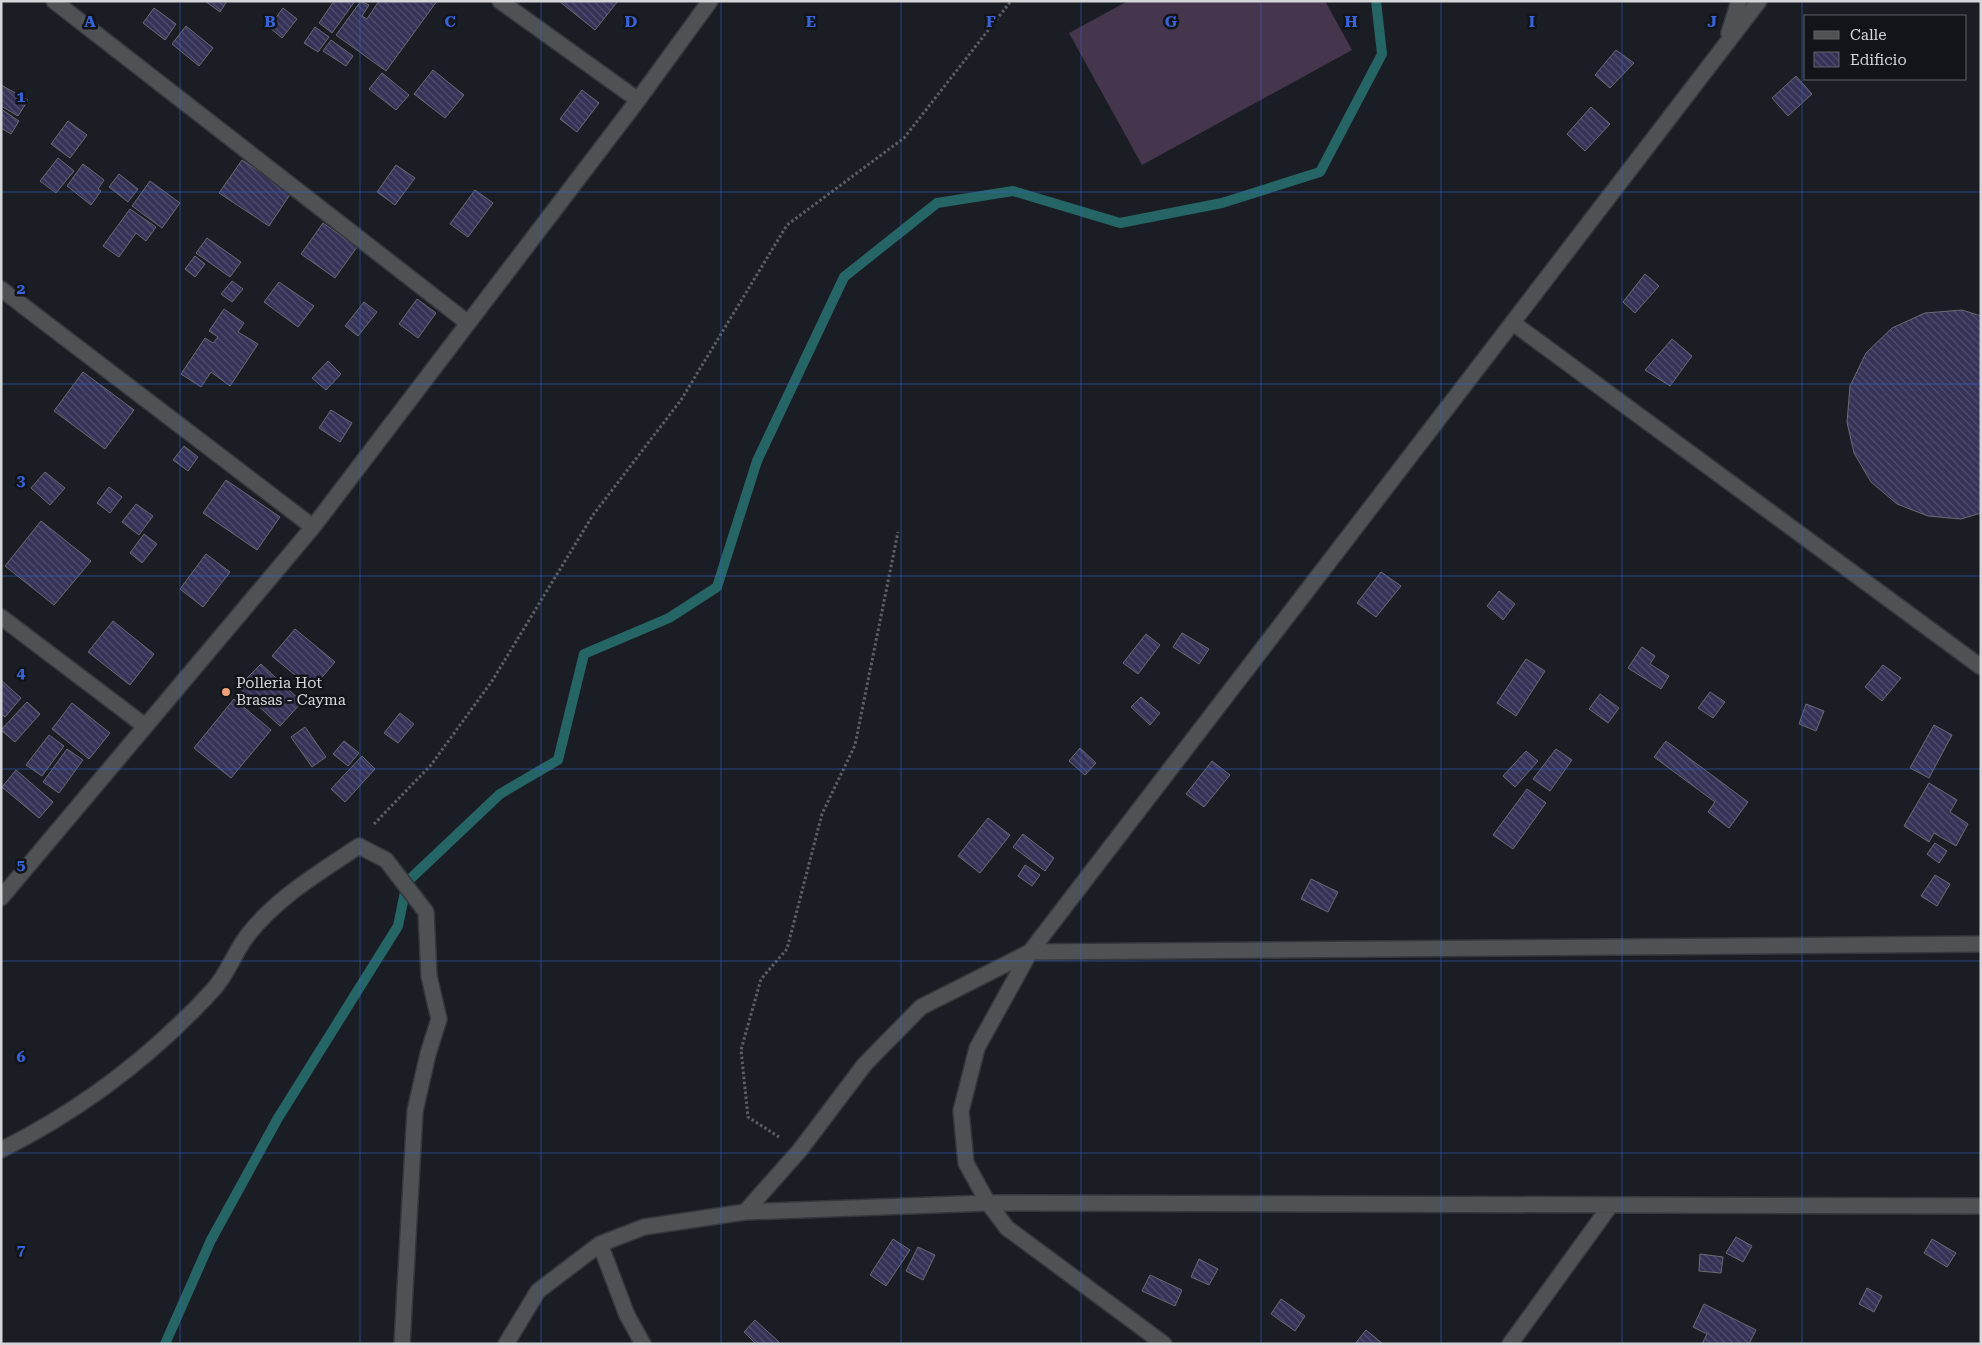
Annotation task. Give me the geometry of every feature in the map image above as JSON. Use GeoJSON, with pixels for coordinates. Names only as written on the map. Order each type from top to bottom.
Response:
{"type":"FeatureCollection","features":[{"type":"Feature","properties":{"kind":"street"},"geometry":{"type":"LineString","coordinates":[[54,1],[468,323]]}},
{"type":"Feature","properties":{"kind":"street"},"geometry":{"type":"LineString","coordinates":[[500,1],[638,100]]}},
{"type":"Feature","properties":{"kind":"street"},"geometry":{"type":"LineString","coordinates":[[1,898],[313,527],[638,100],[710,1]]}},
{"type":"Feature","properties":{"kind":"street"},"geometry":{"type":"LineString","coordinates":[[1726,41],[1739,1]]}},
{"type":"Feature","properties":{"kind":"street"},"geometry":{"type":"LineString","coordinates":[[1164,1344],[1007,1228],[988,1204],[966,1163],[961,1111],[977,1048],[1030,952],[1726,41],[1759,1]]}},
{"type":"Feature","properties":{"kind":"street"},"geometry":{"type":"LineString","coordinates":[[1,289],[313,527]]}},
{"type":"Feature","properties":{"kind":"street"},"geometry":{"type":"LineString","coordinates":[[1512,323],[1981,667]]}},
{"type":"Feature","properties":{"kind":"street"},"geometry":{"type":"LineString","coordinates":[[1,617],[145,726]]}},
{"type":"Feature","properties":{"kind":"street"},"geometry":{"type":"LineString","coordinates":[[1,1150],[43,1129],[122,1074],[173,1032],[214,989],[247,936],[304,883],[359,846],[386,860],[426,912],[430,976],[439,1019],[428,1054],[415,1111],[402,1344]]}},
{"type":"Feature","properties":{"kind":"street"},"geometry":{"type":"LineString","coordinates":[[745,1212],[800,1150],[865,1064],[921,1007],[1030,952],[1981,944]]}},
{"type":"Feature","properties":{"kind":"street"},"geometry":{"type":"LineString","coordinates":[[506,1344],[538,1291],[600,1244],[644,1227],[745,1212],[988,1204],[1981,1206]]}},
{"type":"Feature","properties":{"kind":"street"},"geometry":{"type":"LineString","coordinates":[[1510,1344],[1610,1206]]}},
{"type":"Feature","properties":{"kind":"street"},"geometry":{"type":"LineString","coordinates":[[600,1244],[627,1315],[643,1344]]}},
{"type":"Feature","properties":{"kind":"path"},"geometry":{"type":"LineString","coordinates":[[359,846],[377,820],[431,764],[492,681],[593,514],[681,400],[787,225],[904,138],[1011,1]]}},
{"type":"Feature","properties":{"kind":"path"},"geometry":{"type":"LineString","coordinates":[[800,1150],[748,1117],[741,1050],[761,979],[787,949],[822,814],[855,744],[898,532]]}},
{"type":"Feature","properties":{"kind":"shaded area"},"geometry":{"type":"Polygon","coordinates":[[[1128,1],[1325,1],[1352,50],[1142,165],[1069,33],[1128,1]]]}},
{"type":"Feature","properties":{"kind":"building"},"geometry":{"type":"Polygon","coordinates":[[[205,1],[227,1],[220,12],[205,1]]]}},
{"type":"Feature","properties":{"kind":"building"},"geometry":{"type":"Polygon","coordinates":[[[334,1],[355,1],[332,33],[319,23],[334,1]]]}},
{"type":"Feature","properties":{"kind":"building"},"geometry":{"type":"Polygon","coordinates":[[[361,1],[369,5],[362,16],[367,19],[379,1],[437,1],[386,71],[336,35],[361,1]]]}},
{"type":"Feature","properties":{"kind":"building"},"geometry":{"type":"Polygon","coordinates":[[[559,1],[618,1],[595,30],[559,1]]]}},
{"type":"Feature","properties":{"kind":"building"},"geometry":{"type":"Polygon","coordinates":[[[154,8],[176,24],[165,40],[143,23],[154,8]]]}},
{"type":"Feature","properties":{"kind":"building"},"geometry":{"type":"Polygon","coordinates":[[[283,8],[297,19],[282,38],[269,27],[283,8]]]}},
{"type":"Feature","properties":{"kind":"building"},"geometry":{"type":"Polygon","coordinates":[[[186,26],[213,48],[199,66],[172,44],[186,26]]]}},
{"type":"Feature","properties":{"kind":"building"},"geometry":{"type":"Polygon","coordinates":[[[315,27],[329,37],[318,52],[304,43],[315,27]]]}},
{"type":"Feature","properties":{"kind":"building"},"geometry":{"type":"Polygon","coordinates":[[[331,40],[353,56],[346,66],[323,51],[331,40]]]}},
{"type":"Feature","properties":{"kind":"building"},"geometry":{"type":"Polygon","coordinates":[[[1616,50],[1634,63],[1610,88],[1595,75],[1616,50]]]}},
{"type":"Feature","properties":{"kind":"building"},"geometry":{"type":"Polygon","coordinates":[[[433,70],[464,95],[445,118],[414,94],[433,70]]]}},
{"type":"Feature","properties":{"kind":"building"},"geometry":{"type":"Polygon","coordinates":[[[382,73],[409,95],[396,110],[369,89],[382,73]]]}},
{"type":"Feature","properties":{"kind":"building"},"geometry":{"type":"Polygon","coordinates":[[[1796,76],[1812,94],[1788,116],[1772,98],[1796,76]]]}},
{"type":"Feature","properties":{"kind":"building"},"geometry":{"type":"Polygon","coordinates":[[[1,85],[28,100],[18,116],[1,106],[1,85]]]}},
{"type":"Feature","properties":{"kind":"building"},"geometry":{"type":"Polygon","coordinates":[[[582,90],[599,103],[577,132],[560,119],[582,90]]]}},
{"type":"Feature","properties":{"kind":"building"},"geometry":{"type":"Polygon","coordinates":[[[1591,107],[1610,124],[1585,151],[1567,134],[1591,107]]]}},
{"type":"Feature","properties":{"kind":"building"},"geometry":{"type":"Polygon","coordinates":[[[1,109],[19,121],[11,134],[1,128],[1,109]]]}},
{"type":"Feature","properties":{"kind":"building"},"geometry":{"type":"Polygon","coordinates":[[[68,121],[87,135],[70,158],[51,144],[68,121]]]}},
{"type":"Feature","properties":{"kind":"building"},"geometry":{"type":"Polygon","coordinates":[[[58,158],[74,171],[56,193],[40,181],[58,158]]]}},
{"type":"Feature","properties":{"kind":"building"},"geometry":{"type":"Polygon","coordinates":[[[242,160],[291,193],[269,226],[219,193],[242,160]]]}},
{"type":"Feature","properties":{"kind":"building"},"geometry":{"type":"Polygon","coordinates":[[[83,164],[104,180],[98,189],[101,191],[91,205],[67,186],[83,164]]]}},
{"type":"Feature","properties":{"kind":"building"},"geometry":{"type":"Polygon","coordinates":[[[396,165],[415,178],[395,205],[377,192],[396,165]]]}},
{"type":"Feature","properties":{"kind":"building"},"geometry":{"type":"Polygon","coordinates":[[[119,174],[138,189],[128,202],[109,187],[119,174]]]}},
{"type":"Feature","properties":{"kind":"building"},"geometry":{"type":"Polygon","coordinates":[[[150,181],[180,203],[162,228],[132,206],[150,181]]]}},
{"type":"Feature","properties":{"kind":"building"},"geometry":{"type":"Polygon","coordinates":[[[475,190],[493,203],[468,237],[450,224],[475,190]]]}},
{"type":"Feature","properties":{"kind":"building"},"geometry":{"type":"Polygon","coordinates":[[[130,209],[156,227],[146,241],[136,233],[119,257],[103,246],[130,209]]]}},
{"type":"Feature","properties":{"kind":"building"},"geometry":{"type":"Polygon","coordinates":[[[323,223],[357,247],[335,278],[301,254],[323,223]]]}},
{"type":"Feature","properties":{"kind":"building"},"geometry":{"type":"Polygon","coordinates":[[[207,238],[241,262],[230,277],[196,253],[207,238]]]}},
{"type":"Feature","properties":{"kind":"building"},"geometry":{"type":"Polygon","coordinates":[[[195,256],[205,264],[195,277],[185,269],[195,256]]]}},
{"type":"Feature","properties":{"kind":"building"},"geometry":{"type":"Polygon","coordinates":[[[1645,274],[1659,286],[1635,313],[1623,302],[1645,274]]]}},
{"type":"Feature","properties":{"kind":"building"},"geometry":{"type":"Polygon","coordinates":[[[232,281],[243,289],[232,302],[221,294],[232,281]]]}},
{"type":"Feature","properties":{"kind":"building"},"geometry":{"type":"Polygon","coordinates":[[[279,282],[314,306],[298,327],[264,302],[279,282]]]}},
{"type":"Feature","properties":{"kind":"building"},"geometry":{"type":"Polygon","coordinates":[[[417,299],[436,313],[418,338],[399,324],[417,299]]]}},
{"type":"Feature","properties":{"kind":"building"},"geometry":{"type":"Polygon","coordinates":[[[364,302],[377,312],[358,336],[345,326],[364,302]]]}},
{"type":"Feature","properties":{"kind":"building"},"geometry":{"type":"Polygon","coordinates":[[[224,309],[244,323],[238,332],[258,344],[230,386],[211,372],[201,387],[181,374],[205,338],[213,343],[218,337],[209,331],[224,309]]]}},
{"type":"Feature","properties":{"kind":"building"},"geometry":{"type":"Polygon","coordinates":[[[1962,310],[1981,316],[1981,513],[1961,519],[1928,516],[1897,504],[1871,482],[1854,453],[1847,422],[1850,386],[1866,353],[1892,328],[1925,313],[1962,310]]]}},
{"type":"Feature","properties":{"kind":"building"},"geometry":{"type":"Polygon","coordinates":[[[1672,339],[1692,356],[1670,386],[1645,370],[1672,339]]]}},
{"type":"Feature","properties":{"kind":"building"},"geometry":{"type":"Polygon","coordinates":[[[328,361],[341,374],[326,390],[312,378],[328,361]]]}},
{"type":"Feature","properties":{"kind":"building"},"geometry":{"type":"Polygon","coordinates":[[[83,372],[134,410],[105,449],[54,411],[83,372]]]}},
{"type":"Feature","properties":{"kind":"building"},"geometry":{"type":"Polygon","coordinates":[[[331,410],[352,423],[340,442],[319,428],[331,410]]]}},
{"type":"Feature","properties":{"kind":"building"},"geometry":{"type":"Polygon","coordinates":[[[184,446],[198,457],[188,471],[173,460],[184,446]]]}},
{"type":"Feature","properties":{"kind":"building"},"geometry":{"type":"Polygon","coordinates":[[[45,472],[65,488],[50,505],[31,488],[45,472]]]}},
{"type":"Feature","properties":{"kind":"building"},"geometry":{"type":"Polygon","coordinates":[[[226,480],[280,517],[257,550],[203,513],[226,480]]]}},
{"type":"Feature","properties":{"kind":"building"},"geometry":{"type":"Polygon","coordinates":[[[109,487],[122,497],[110,513],[97,503],[109,487]]]}},
{"type":"Feature","properties":{"kind":"building"},"geometry":{"type":"Polygon","coordinates":[[[136,504],[153,516],[139,535],[122,522],[136,504]]]}},
{"type":"Feature","properties":{"kind":"building"},"geometry":{"type":"Polygon","coordinates":[[[41,521],[91,561],[54,605],[5,566],[41,521]]]}},
{"type":"Feature","properties":{"kind":"building"},"geometry":{"type":"Polygon","coordinates":[[[144,534],[157,544],[142,563],[130,553],[144,534]]]}},
{"type":"Feature","properties":{"kind":"building"},"geometry":{"type":"Polygon","coordinates":[[[206,554],[230,572],[203,607],[180,589],[206,554]]]}},
{"type":"Feature","properties":{"kind":"building"},"geometry":{"type":"Polygon","coordinates":[[[1381,572],[1401,586],[1376,617],[1357,603],[1381,572]]]}},
{"type":"Feature","properties":{"kind":"building"},"geometry":{"type":"Polygon","coordinates":[[[1499,591],[1515,604],[1503,620],[1487,606],[1499,591]]]}},
{"type":"Feature","properties":{"kind":"building"},"geometry":{"type":"Polygon","coordinates":[[[113,621],[154,654],[130,685],[88,652],[113,621]]]}},
{"type":"Feature","properties":{"kind":"building"},"geometry":{"type":"Polygon","coordinates":[[[295,629],[335,662],[312,689],[272,656],[295,629]]]}},
{"type":"Feature","properties":{"kind":"building"},"geometry":{"type":"Polygon","coordinates":[[[1182,633],[1209,649],[1199,664],[1173,647],[1182,633]]]}},
{"type":"Feature","properties":{"kind":"building"},"geometry":{"type":"Polygon","coordinates":[[[1146,634],[1160,645],[1138,674],[1123,663],[1146,634]]]}},
{"type":"Feature","properties":{"kind":"building"},"geometry":{"type":"Polygon","coordinates":[[[1642,647],[1655,656],[1650,664],[1669,676],[1661,689],[1628,668],[1642,647]]]}},
{"type":"Feature","properties":{"kind":"building"},"geometry":{"type":"Polygon","coordinates":[[[1526,659],[1545,671],[1516,716],[1497,703],[1526,659]]]}},
{"type":"Feature","properties":{"kind":"building"},"geometry":{"type":"Polygon","coordinates":[[[261,664],[302,702],[280,726],[238,687],[261,664]]]}},
{"type":"Feature","properties":{"kind":"building"},"geometry":{"type":"Polygon","coordinates":[[[1883,665],[1901,678],[1882,701],[1865,687],[1883,665]]]}},
{"type":"Feature","properties":{"kind":"building"},"geometry":{"type":"Polygon","coordinates":[[[1,680],[21,698],[5,717],[1,714],[1,680]]]}},
{"type":"Feature","properties":{"kind":"building"},"geometry":{"type":"Polygon","coordinates":[[[1710,692],[1725,702],[1713,718],[1698,708],[1710,692]]]}},
{"type":"Feature","properties":{"kind":"building"},"geometry":{"type":"Polygon","coordinates":[[[1600,694],[1619,708],[1608,723],[1589,709],[1600,694]]]}},
{"type":"Feature","properties":{"kind":"building"},"geometry":{"type":"Polygon","coordinates":[[[1141,697],[1160,713],[1150,725],[1131,707],[1141,697]]]}},
{"type":"Feature","properties":{"kind":"building"},"geometry":{"type":"Polygon","coordinates":[[[234,699],[271,730],[231,778],[194,748],[234,699]]]}},
{"type":"Feature","properties":{"kind":"building"},"geometry":{"type":"Polygon","coordinates":[[[27,702],[40,714],[15,742],[1,730],[27,702]]]}},
{"type":"Feature","properties":{"kind":"building"},"geometry":{"type":"Polygon","coordinates":[[[72,703],[110,733],[89,759],[52,729],[72,703]]]}},
{"type":"Feature","properties":{"kind":"building"},"geometry":{"type":"Polygon","coordinates":[[[1806,704],[1824,711],[1816,731],[1799,724],[1806,704]]]}},
{"type":"Feature","properties":{"kind":"building"},"geometry":{"type":"Polygon","coordinates":[[[400,713],[414,724],[398,743],[384,733],[400,713]]]}},
{"type":"Feature","properties":{"kind":"building"},"geometry":{"type":"Polygon","coordinates":[[[1934,725],[1952,735],[1929,778],[1910,768],[1934,725]]]}},
{"type":"Feature","properties":{"kind":"building"},"geometry":{"type":"Polygon","coordinates":[[[305,727],[326,757],[312,767],[291,737],[305,727]]]}},
{"type":"Feature","properties":{"kind":"building"},"geometry":{"type":"Polygon","coordinates":[[[49,735],[64,746],[42,776],[26,765],[49,735]]]}},
{"type":"Feature","properties":{"kind":"building"},"geometry":{"type":"Polygon","coordinates":[[[344,741],[359,753],[348,766],[333,754],[344,741]]]}},
{"type":"Feature","properties":{"kind":"building"},"geometry":{"type":"Polygon","coordinates":[[[1666,741],[1748,802],[1729,828],[1708,812],[1715,802],[1654,757],[1666,741]]]}},
{"type":"Feature","properties":{"kind":"building"},"geometry":{"type":"Polygon","coordinates":[[[1080,748],[1096,763],[1085,775],[1069,761],[1080,748]]]}},
{"type":"Feature","properties":{"kind":"building"},"geometry":{"type":"Polygon","coordinates":[[[67,749],[83,760],[59,793],[43,782],[67,749]]]}},
{"type":"Feature","properties":{"kind":"building"},"geometry":{"type":"Polygon","coordinates":[[[1556,749],[1572,760],[1550,791],[1533,779],[1556,749]]]}},
{"type":"Feature","properties":{"kind":"building"},"geometry":{"type":"Polygon","coordinates":[[[1526,751],[1538,761],[1515,787],[1503,776],[1526,751]]]}},
{"type":"Feature","properties":{"kind":"building"},"geometry":{"type":"Polygon","coordinates":[[[362,756],[375,769],[345,802],[331,789],[362,756]]]}},
{"type":"Feature","properties":{"kind":"building"},"geometry":{"type":"Polygon","coordinates":[[[1212,761],[1230,775],[1204,807],[1186,794],[1212,761]]]}},
{"type":"Feature","properties":{"kind":"building"},"geometry":{"type":"Polygon","coordinates":[[[16,770],[53,802],[39,818],[2,787],[16,770]]]}},
{"type":"Feature","properties":{"kind":"building"},"geometry":{"type":"Polygon","coordinates":[[[1929,783],[1957,800],[1950,812],[1968,824],[1956,846],[1934,833],[1929,842],[1904,826],[1929,783]]]}},
{"type":"Feature","properties":{"kind":"building"},"geometry":{"type":"Polygon","coordinates":[[[1527,789],[1546,803],[1513,849],[1493,835],[1527,789]]]}},
{"type":"Feature","properties":{"kind":"building"},"geometry":{"type":"Polygon","coordinates":[[[988,818],[1010,835],[980,873],[958,856],[988,818]]]}},
{"type":"Feature","properties":{"kind":"building"},"geometry":{"type":"Polygon","coordinates":[[[1023,834],[1054,858],[1045,871],[1013,847],[1023,834]]]}},
{"type":"Feature","properties":{"kind":"building"},"geometry":{"type":"Polygon","coordinates":[[[1935,843],[1947,851],[1939,863],[1927,854],[1935,843]]]}},
{"type":"Feature","properties":{"kind":"building"},"geometry":{"type":"Polygon","coordinates":[[[1025,865],[1040,875],[1032,886],[1018,876],[1025,865]]]}},
{"type":"Feature","properties":{"kind":"building"},"geometry":{"type":"Polygon","coordinates":[[[1935,875],[1950,884],[1937,906],[1921,896],[1935,875]]]}},
{"type":"Feature","properties":{"kind":"building"},"geometry":{"type":"Polygon","coordinates":[[[1311,879],[1338,892],[1328,912],[1301,899],[1311,879]]]}},
{"type":"Feature","properties":{"kind":"building"},"geometry":{"type":"Polygon","coordinates":[[[1736,1237],[1752,1246],[1743,1262],[1726,1253],[1736,1237]]]}},
{"type":"Feature","properties":{"kind":"building"},"geometry":{"type":"Polygon","coordinates":[[[893,1239],[910,1250],[886,1286],[870,1275],[893,1239]]]}},
{"type":"Feature","properties":{"kind":"building"},"geometry":{"type":"Polygon","coordinates":[[[1932,1239],[1956,1253],[1947,1267],[1924,1253],[1932,1239]]]}},
{"type":"Feature","properties":{"kind":"building"},"geometry":{"type":"Polygon","coordinates":[[[918,1247],[935,1255],[923,1280],[906,1271],[918,1247]]]}},
{"type":"Feature","properties":{"kind":"building"},"geometry":{"type":"Polygon","coordinates":[[[1700,1254],[1723,1257],[1721,1273],[1699,1271],[1700,1254]]]}},
{"type":"Feature","properties":{"kind":"building"},"geometry":{"type":"Polygon","coordinates":[[[1199,1259],[1218,1269],[1209,1285],[1191,1277],[1199,1259]]]}},
{"type":"Feature","properties":{"kind":"building"},"geometry":{"type":"Polygon","coordinates":[[[1150,1275],[1182,1290],[1175,1306],[1142,1291],[1150,1275]]]}},
{"type":"Feature","properties":{"kind":"building"},"geometry":{"type":"Polygon","coordinates":[[[1867,1288],[1882,1296],[1874,1312],[1859,1304],[1867,1288]]]}},
{"type":"Feature","properties":{"kind":"building"},"geometry":{"type":"Polygon","coordinates":[[[1281,1299],[1305,1316],[1295,1331],[1271,1314],[1281,1299]]]}},
{"type":"Feature","properties":{"kind":"building"},"geometry":{"type":"Polygon","coordinates":[[[1704,1304],[1756,1330],[1749,1344],[1702,1344],[1707,1334],[1693,1327],[1704,1304]]]}},
{"type":"Feature","properties":{"kind":"building"},"geometry":{"type":"Polygon","coordinates":[[[755,1320],[779,1342],[778,1344],[756,1344],[744,1332],[755,1320]]]}},
{"type":"Feature","properties":{"kind":"building"},"geometry":{"type":"Polygon","coordinates":[[[1366,1330],[1383,1344],[1355,1344],[1366,1330]]]}},
{"type":"Feature","properties":{"kind":"waterway"},"geometry":{"type":"LineString","coordinates":[[165,1344],[211,1240],[278,1118],[398,926],[407,882],[500,794],[558,760],[584,654],[669,618],[717,587],[757,461],[844,277],[937,203],[1013,191],[1120,223],[1222,203],[1320,172],[1382,54],[1376,1]]}},
{"type":"Feature","properties":{"kind":"place","name":"Polleria Hot Brasas - Cayma"},"geometry":{"type":"Point","coordinates":[226,692]}}]}
